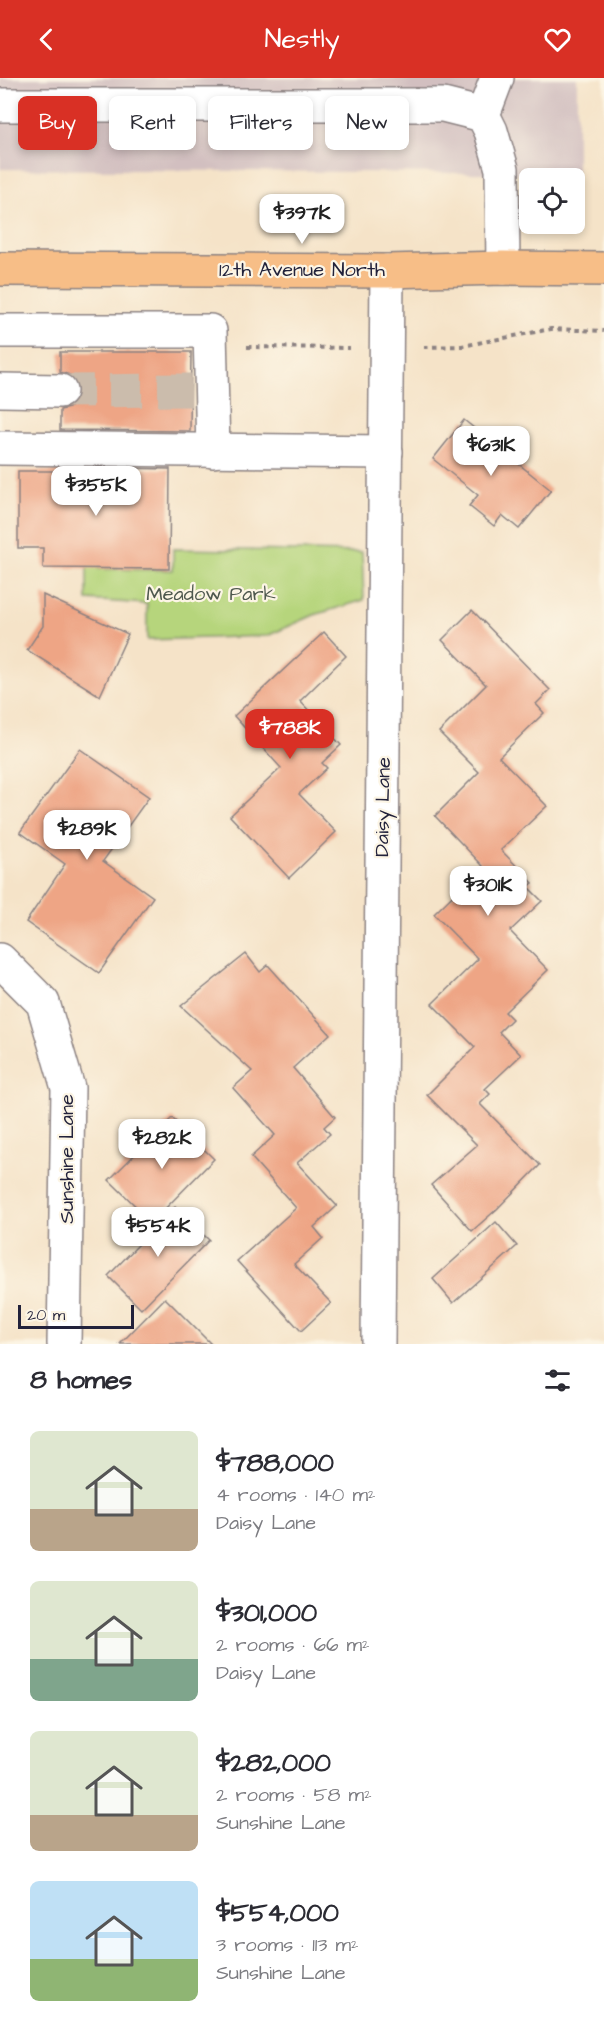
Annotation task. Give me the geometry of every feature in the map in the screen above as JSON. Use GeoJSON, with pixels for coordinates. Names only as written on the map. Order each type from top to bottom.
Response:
{"type":"FeatureCollection","features":[{"type":"Feature","properties":{"kind":"main road","name":"12th Avenue North"},"geometry":{"type":"LineString","coordinates":[[0,269],[387,271],[503,268],[604,269]]}},
{"type":"Feature","properties":{"kind":"street"},"geometry":{"type":"LineString","coordinates":[[497,78],[483,115],[491,131],[502,169],[503,268]]}},
{"type":"Feature","properties":{"kind":"street"},"geometry":{"type":"LineString","coordinates":[[0,105],[443,105],[483,115]]}},
{"type":"Feature","properties":{"kind":"street","name":"Daisy Lane"},"geometry":{"type":"LineString","coordinates":[[378,1344],[387,271]]}},
{"type":"Feature","properties":{"kind":"street"},"geometry":{"type":"LineString","coordinates":[[0,331],[210,331],[211,347],[201,390],[213,451]]}},
{"type":"Feature","properties":{"kind":"street"},"geometry":{"type":"LineString","coordinates":[[0,390],[60,391]]}},
{"type":"Feature","properties":{"kind":"street"},"geometry":{"type":"LineString","coordinates":[[0,448],[386,452]]}},
{"type":"Feature","properties":{"kind":"street","name":"Sunshine Lane"},"geometry":{"type":"LineString","coordinates":[[0,960],[43,1003],[68,1088],[64,1344]]}},
{"type":"Feature","properties":{"kind":"path"},"geometry":{"type":"LineString","coordinates":[[211,347],[462,346],[552,329],[604,331]]}},
{"type":"Feature","properties":{"kind":"shaded area"},"geometry":{"type":"Polygon","coordinates":[[[0,78],[577,78],[577,168],[519,168],[519,173],[0,169],[0,78]]]}},
{"type":"Feature","properties":{"kind":"green space","name":"Meadow Park"},"geometry":{"type":"Polygon","coordinates":[[[173,549],[362,552],[364,600],[314,615],[267,636],[147,640],[147,604],[87,600],[87,565],[96,565],[99,569],[173,570],[173,549]]]}},
{"type":"Feature","properties":{"kind":"building"},"geometry":{"type":"Polygon","coordinates":[[[60,352],[191,352],[190,431],[60,430],[60,410],[69,408],[76,401],[79,391],[77,382],[70,375],[60,372],[60,352]]]}},
{"type":"Feature","properties":{"kind":"building"},"geometry":{"type":"Polygon","coordinates":[[[464,420],[551,490],[519,529],[502,515],[494,526],[469,506],[478,495],[433,459],[464,420]]]}},
{"type":"Feature","properties":{"kind":"building"},"geometry":{"type":"Polygon","coordinates":[[[60,467],[170,469],[169,569],[43,568],[43,548],[18,548],[18,471],[60,471],[60,467]]]}},
{"type":"Feature","properties":{"kind":"building"},"geometry":{"type":"Polygon","coordinates":[[[43,595],[128,634],[100,696],[27,650],[43,626],[43,595]]]}},
{"type":"Feature","properties":{"kind":"building"},"geometry":{"type":"Polygon","coordinates":[[[472,610],[550,690],[536,704],[544,713],[499,757],[547,806],[501,850],[533,883],[528,887],[542,901],[510,931],[548,970],[505,1012],[512,1019],[499,1032],[521,1055],[485,1089],[490,1094],[480,1104],[540,1165],[472,1231],[431,1185],[477,1145],[427,1095],[475,1047],[432,1004],[478,959],[434,914],[483,866],[435,816],[479,772],[439,732],[486,685],[442,640],[472,610]]]}},
{"type":"Feature","properties":{"kind":"building"},"geometry":{"type":"Polygon","coordinates":[[[324,632],[346,656],[300,701],[341,745],[322,763],[327,768],[299,794],[336,832],[289,878],[230,816],[281,768],[234,716],[324,632]]]}},
{"type":"Feature","properties":{"kind":"building"},"geometry":{"type":"Polygon","coordinates":[[[80,749],[149,797],[103,861],[153,897],[99,973],[26,922],[65,864],[20,832],[80,749]]]}},
{"type":"Feature","properties":{"kind":"building"},"geometry":{"type":"Polygon","coordinates":[[[246,954],[260,972],[268,965],[330,1034],[293,1068],[335,1117],[324,1127],[330,1134],[297,1163],[337,1206],[314,1227],[323,1238],[294,1264],[331,1303],[301,1331],[237,1261],[296,1208],[251,1157],[275,1135],[233,1088],[252,1071],[181,1006],[246,954]]]}},
{"type":"Feature","properties":{"kind":"building"},"geometry":{"type":"Polygon","coordinates":[[[172,1118],[214,1159],[152,1222],[109,1180],[172,1118]]]}},
{"type":"Feature","properties":{"kind":"building"},"geometry":{"type":"Polygon","coordinates":[[[175,1207],[209,1240],[141,1309],[108,1276],[175,1207]]]}},
{"type":"Feature","properties":{"kind":"building"},"geometry":{"type":"Polygon","coordinates":[[[496,1222],[517,1246],[453,1303],[433,1279],[496,1222]]]}},
{"type":"Feature","properties":{"kind":"building"},"geometry":{"type":"Polygon","coordinates":[[[165,1298],[211,1344],[120,1344],[165,1298]]]}},
{"type":"Feature","properties":{"kind":"tunnel"},"geometry":{"type":"LineString","coordinates":[[60,391],[191,390]]}}]}
